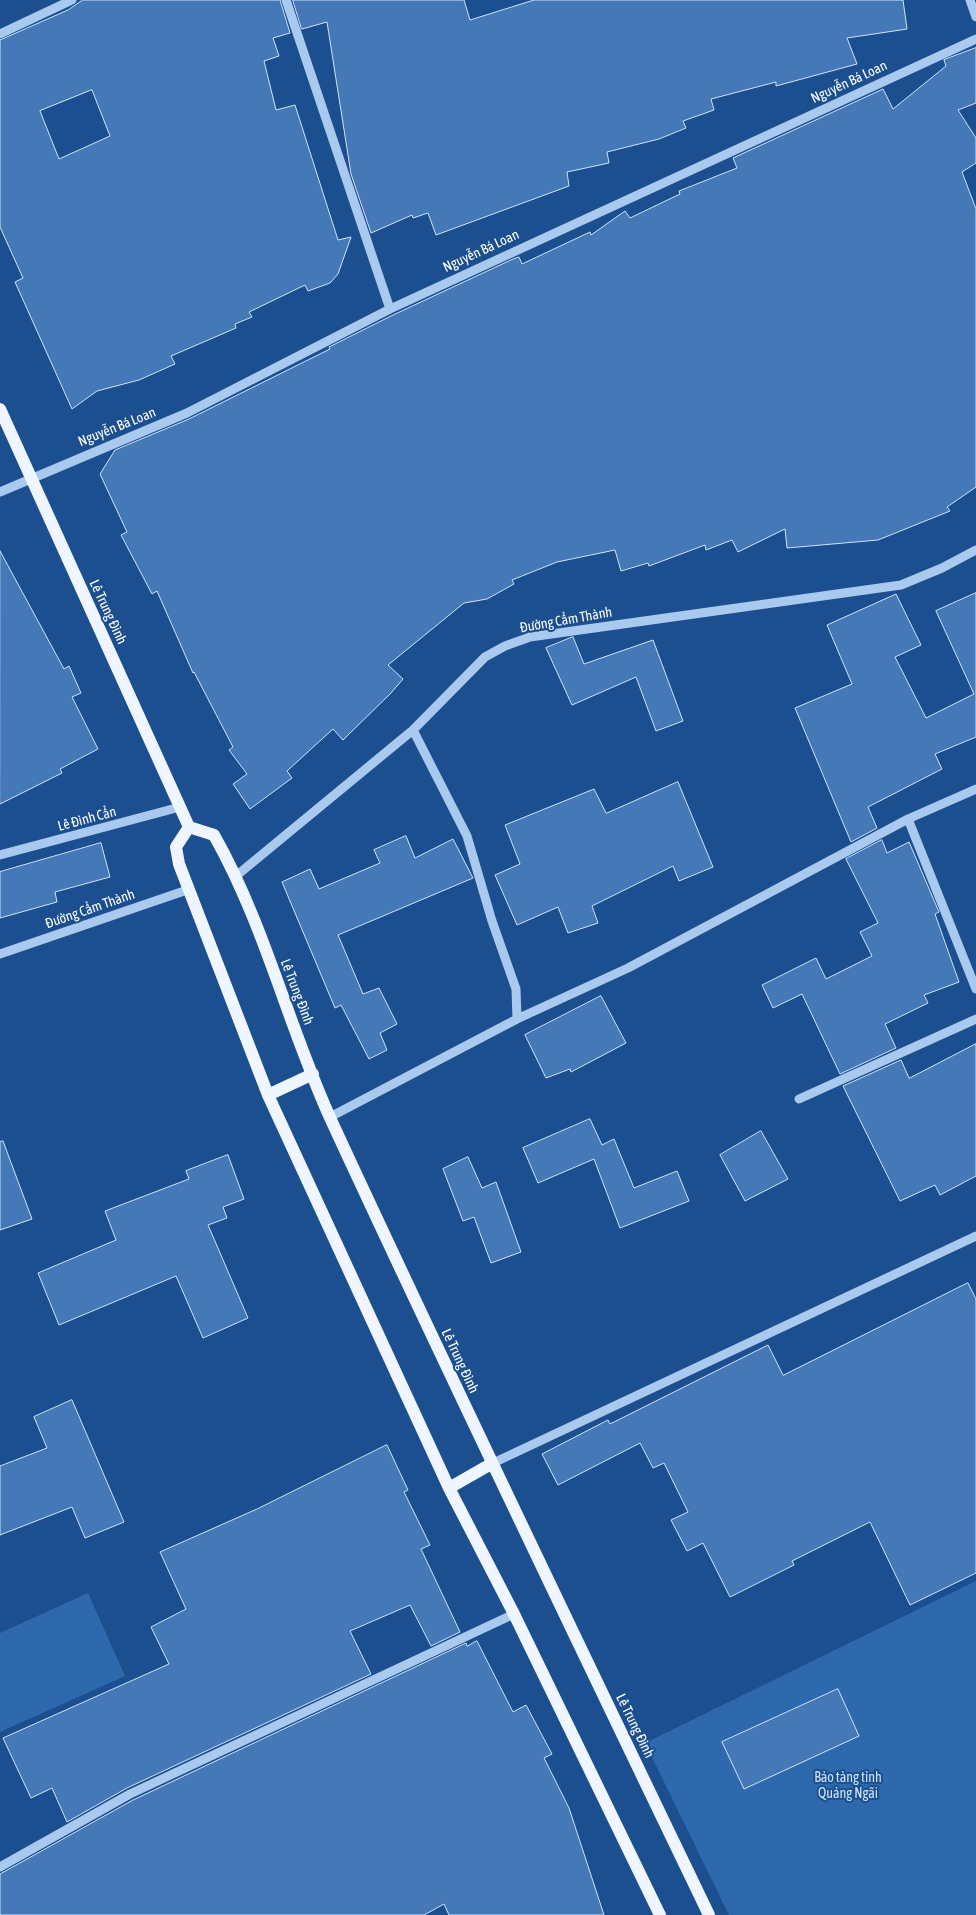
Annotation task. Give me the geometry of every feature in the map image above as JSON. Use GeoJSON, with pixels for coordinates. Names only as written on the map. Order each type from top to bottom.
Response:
{"type":"FeatureCollection","features":[{"type":"Feature","properties":{"kind":"main road","name":"Lê Trung Đình"},"geometry":{"type":"LineString","coordinates":[[0,410],[189,827],[214,835],[236,876],[330,1117],[491,1464],[709,1915]]}},
{"type":"Feature","properties":{"kind":"main road"},"geometry":{"type":"LineString","coordinates":[[189,827],[176,847],[179,864],[268,1095],[449,1488],[514,1614],[660,1915]]}},
{"type":"Feature","properties":{"kind":"main road"},"geometry":{"type":"LineString","coordinates":[[268,1095],[313,1074]]}},
{"type":"Feature","properties":{"kind":"main road"},"geometry":{"type":"LineString","coordinates":[[449,1488],[491,1464]]}},
{"type":"Feature","properties":{"kind":"street"},"geometry":{"type":"LineString","coordinates":[[0,34],[72,0]]}},
{"type":"Feature","properties":{"kind":"street"},"geometry":{"type":"LineString","coordinates":[[286,0],[390,309]]}},
{"type":"Feature","properties":{"kind":"street"},"geometry":{"type":"LineString","coordinates":[[970,0],[976,18]]}},
{"type":"Feature","properties":{"kind":"street","name":"Nguyễn Bá Loan"},"geometry":{"type":"LineString","coordinates":[[0,492],[31,477],[187,413],[390,309],[976,39]]}},
{"type":"Feature","properties":{"kind":"street","name":"Đường Cẩm Thành"},"geometry":{"type":"LineString","coordinates":[[236,876],[412,730],[485,657],[505,646],[530,636],[902,586],[976,550]]}},
{"type":"Feature","properties":{"kind":"street"},"geometry":{"type":"LineString","coordinates":[[412,730],[467,836],[492,921],[516,989],[517,1019]]}},
{"type":"Feature","properties":{"kind":"street"},"geometry":{"type":"LineString","coordinates":[[330,1117],[517,1019],[628,968],[908,819],[976,789]]}},
{"type":"Feature","properties":{"kind":"street","name":"Lê Đình Cẩn"},"geometry":{"type":"LineString","coordinates":[[0,856],[180,807]]}},
{"type":"Feature","properties":{"kind":"street"},"geometry":{"type":"LineString","coordinates":[[908,819],[976,989]]}},
{"type":"Feature","properties":{"kind":"street","name":"Đường Cẩm Thành"},"geometry":{"type":"LineString","coordinates":[[0,954],[190,889]]}},
{"type":"Feature","properties":{"kind":"street"},"geometry":{"type":"LineString","coordinates":[[799,1100],[976,1019]]}},
{"type":"Feature","properties":{"kind":"street"},"geometry":{"type":"LineString","coordinates":[[491,1464],[976,1236]]}},
{"type":"Feature","properties":{"kind":"street"},"geometry":{"type":"LineString","coordinates":[[0,1868],[130,1794],[514,1614]]}},
{"type":"Feature","properties":{"kind":"green space","name":"Bảo tàng tỉnh Quảng Ngãi"},"geometry":{"type":"Polygon","coordinates":[[[976,1581],[976,1915],[729,1915],[645,1743],[976,1581]]]}},
{"type":"Feature","properties":{"kind":"green space"},"geometry":{"type":"Polygon","coordinates":[[[88,1593],[125,1676],[0,1732],[0,1633],[88,1593]]]}},
{"type":"Feature","properties":{"kind":"building"},"geometry":{"type":"Polygon","coordinates":[[[83,0],[280,0],[290,33],[273,38],[279,56],[264,61],[276,110],[295,105],[338,240],[351,237],[338,274],[330,283],[308,291],[305,285],[249,312],[252,317],[235,324],[236,328],[171,356],[175,364],[139,380],[97,391],[72,409],[15,282],[23,278],[0,227],[0,40],[68,10],[83,0]],[[92,90],[40,111],[59,159],[110,136],[92,90]]]}},
{"type":"Feature","properties":{"kind":"building"},"geometry":{"type":"Polygon","coordinates":[[[293,0],[464,0],[470,20],[534,0],[903,0],[907,29],[847,38],[857,64],[776,86],[776,82],[711,99],[714,110],[683,121],[686,128],[659,139],[607,152],[609,163],[567,172],[569,186],[436,235],[428,213],[413,218],[412,215],[371,233],[351,174],[327,22],[302,29],[293,0]]]}},
{"type":"Feature","properties":{"kind":"building"},"geometry":{"type":"Polygon","coordinates":[[[976,48],[976,103],[958,110],[976,138],[976,163],[962,172],[976,209],[976,487],[947,507],[950,511],[878,540],[787,548],[785,529],[738,552],[732,540],[706,550],[705,545],[649,566],[648,563],[621,571],[615,550],[557,562],[512,580],[514,584],[487,599],[464,603],[388,665],[403,679],[391,693],[343,740],[333,729],[287,771],[292,778],[250,809],[233,784],[247,774],[229,750],[233,747],[193,673],[157,591],[152,594],[121,535],[127,532],[100,474],[115,450],[189,419],[330,349],[329,347],[393,315],[513,259],[519,257],[522,264],[590,232],[591,235],[625,211],[630,218],[680,194],[679,191],[737,168],[733,158],[883,89],[893,109],[946,66],[944,60],[976,48]]]}},
{"type":"Feature","properties":{"kind":"building"},"geometry":{"type":"Polygon","coordinates":[[[0,551],[64,669],[69,666],[81,693],[72,697],[98,749],[60,769],[62,773],[0,804],[0,551]]]}},
{"type":"Feature","properties":{"kind":"building"},"geometry":{"type":"Polygon","coordinates":[[[976,593],[976,737],[935,754],[942,769],[868,807],[877,828],[851,842],[795,708],[852,684],[827,625],[896,594],[921,645],[895,657],[926,718],[974,694],[936,611],[976,593]]]}},
{"type":"Feature","properties":{"kind":"building"},"geometry":{"type":"Polygon","coordinates":[[[573,637],[584,664],[653,640],[683,721],[656,731],[636,677],[572,705],[546,648],[573,637]]]}},
{"type":"Feature","properties":{"kind":"building"},"geometry":{"type":"Polygon","coordinates":[[[678,782],[713,867],[679,881],[673,866],[592,906],[598,923],[568,933],[558,907],[517,925],[495,875],[520,864],[505,825],[594,789],[606,813],[678,782]]]}},
{"type":"Feature","properties":{"kind":"building"},"geometry":{"type":"Polygon","coordinates":[[[406,836],[415,858],[453,839],[473,878],[338,935],[363,994],[379,988],[397,1024],[380,1033],[387,1050],[369,1059],[341,1005],[335,1008],[282,882],[310,869],[319,889],[380,863],[374,850],[406,836]]]}},
{"type":"Feature","properties":{"kind":"building"},"geometry":{"type":"Polygon","coordinates":[[[882,840],[887,853],[909,842],[939,912],[935,914],[959,982],[924,995],[928,1003],[885,1024],[896,1048],[840,1074],[802,994],[773,1008],[762,985],[816,958],[826,979],[872,956],[860,932],[878,923],[846,859],[882,840]]]}},
{"type":"Feature","properties":{"kind":"building"},"geometry":{"type":"Polygon","coordinates":[[[101,843],[110,877],[55,892],[57,902],[0,918],[0,872],[101,843]]]}},
{"type":"Feature","properties":{"kind":"building"},"geometry":{"type":"Polygon","coordinates":[[[601,996],[626,1043],[571,1072],[570,1069],[546,1078],[525,1035],[601,996]]]}},
{"type":"Feature","properties":{"kind":"building"},"geometry":{"type":"Polygon","coordinates":[[[976,1044],[976,1176],[940,1195],[935,1185],[900,1201],[843,1086],[901,1060],[909,1078],[976,1044]]]}},
{"type":"Feature","properties":{"kind":"building"},"geometry":{"type":"Polygon","coordinates":[[[590,1119],[602,1145],[614,1139],[634,1188],[677,1171],[689,1201],[620,1228],[594,1159],[538,1183],[523,1148],[590,1119]]]}},
{"type":"Feature","properties":{"kind":"building"},"geometry":{"type":"Polygon","coordinates":[[[761,1131],[788,1179],[745,1201],[720,1155],[761,1131]]]}},
{"type":"Feature","properties":{"kind":"building"},"geometry":{"type":"Polygon","coordinates":[[[3,1141],[32,1219],[0,1230],[0,1142],[3,1141]]]}},
{"type":"Feature","properties":{"kind":"building"},"geometry":{"type":"Polygon","coordinates":[[[228,1155],[244,1199],[223,1207],[227,1218],[208,1225],[248,1318],[203,1338],[176,1276],[59,1325],[38,1273],[116,1240],[105,1211],[189,1179],[186,1171],[228,1155]]]}},
{"type":"Feature","properties":{"kind":"building"},"geometry":{"type":"Polygon","coordinates":[[[468,1157],[482,1188],[496,1182],[521,1252],[491,1263],[474,1217],[463,1221],[443,1169],[468,1157]]]}},
{"type":"Feature","properties":{"kind":"building"},"geometry":{"type":"Polygon","coordinates":[[[968,1283],[976,1299],[976,1573],[910,1605],[870,1522],[792,1561],[794,1565],[730,1597],[703,1543],[687,1551],[671,1520],[688,1512],[664,1463],[653,1468],[640,1443],[558,1485],[542,1454],[608,1420],[610,1424],[768,1345],[783,1375],[968,1283]]]}},
{"type":"Feature","properties":{"kind":"building"},"geometry":{"type":"Polygon","coordinates":[[[72,1400],[124,1522],[85,1538],[72,1507],[0,1535],[0,1466],[47,1448],[34,1417],[72,1400]]]}},
{"type":"Feature","properties":{"kind":"building"},"geometry":{"type":"Polygon","coordinates":[[[387,1445],[408,1490],[404,1492],[430,1545],[421,1549],[460,1632],[431,1646],[410,1605],[350,1631],[371,1674],[127,1788],[67,1822],[52,1788],[31,1798],[3,1738],[169,1664],[151,1627],[186,1609],[160,1552],[257,1509],[387,1445]]]}},
{"type":"Feature","properties":{"kind":"building"},"geometry":{"type":"Polygon","coordinates":[[[477,1641],[513,1712],[526,1705],[552,1754],[544,1758],[569,1808],[604,1915],[449,1915],[444,1904],[424,1915],[0,1915],[0,1874],[133,1800],[466,1643],[467,1646],[477,1641]]]}},
{"type":"Feature","properties":{"kind":"building"},"geometry":{"type":"Polygon","coordinates":[[[838,1689],[859,1736],[744,1789],[722,1742],[838,1689]]]}}]}
